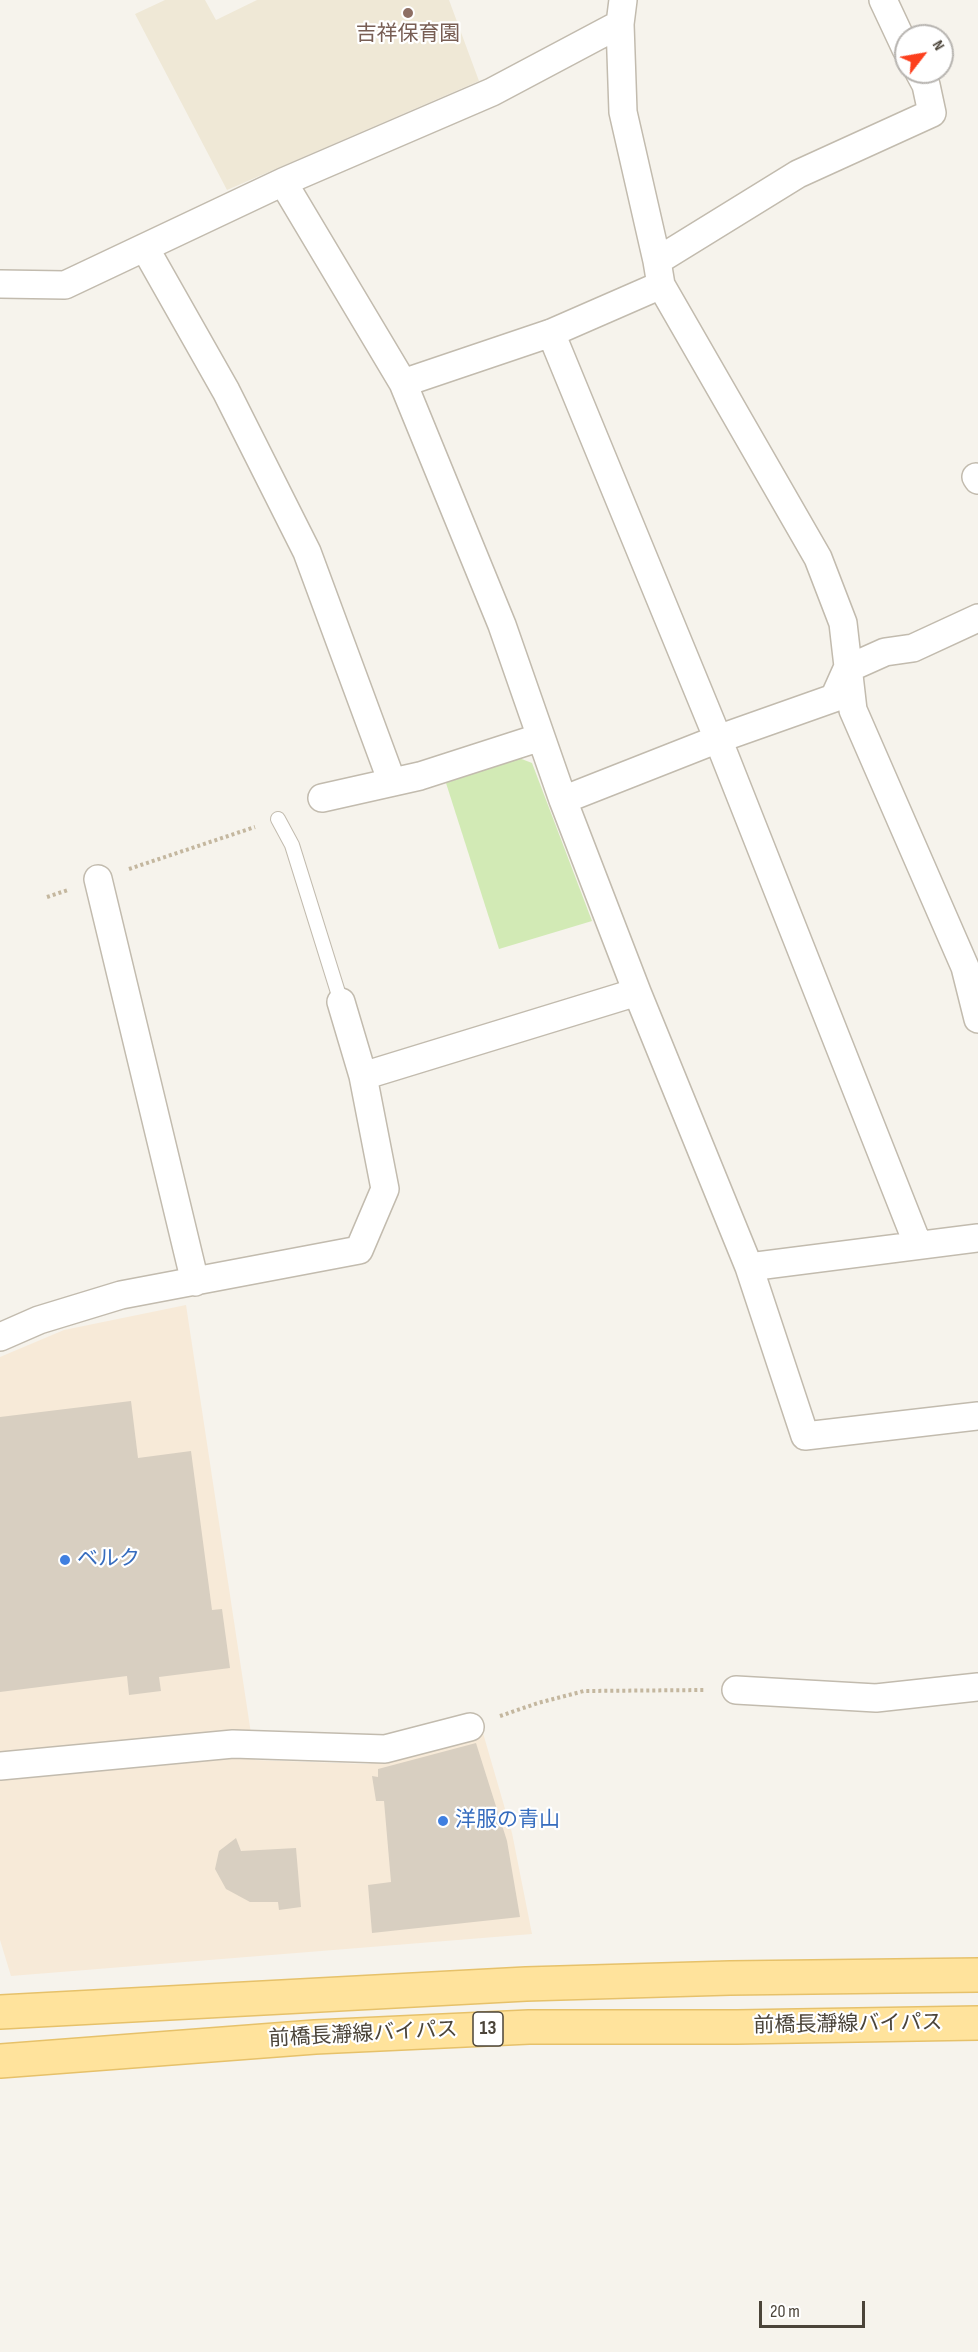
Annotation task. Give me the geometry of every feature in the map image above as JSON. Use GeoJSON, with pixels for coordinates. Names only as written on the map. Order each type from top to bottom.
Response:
{"type":"FeatureCollection","features":[{"type":"Feature","properties":{"kind":"main road","name":"前橋長瀞線バイパス"},"geometry":{"type":"LineString","coordinates":[[1,2005],[526,1984],[730,1978],[978,1975]]}},
{"type":"Feature","properties":{"kind":"main road","name":"前橋長瀞線バイパス"},"geometry":{"type":"LineString","coordinates":[[0,2061],[315,2037],[529,2027],[737,2027],[978,2023]]}},
{"type":"Feature","properties":{"kind":"street"},"geometry":{"type":"LineString","coordinates":[[883,0],[894,24]]}},
{"type":"Feature","properties":{"kind":"street"},"geometry":{"type":"LineString","coordinates":[[0,284],[65,285],[283,182],[492,92],[622,12]]}},
{"type":"Feature","properties":{"kind":"street"},"geometry":{"type":"LineString","coordinates":[[622,12],[623,112],[659,273],[818,558],[843,623],[853,710],[964,967],[978,1019]]}},
{"type":"Feature","properties":{"kind":"street"},"geometry":{"type":"LineString","coordinates":[[403,383],[550,333],[659,273],[798,174],[932,113],[925,84]]}},
{"type":"Feature","properties":{"kind":"street"},"geometry":{"type":"LineString","coordinates":[[283,182],[403,383],[502,625],[563,800],[637,992],[749,1267],[805,1436],[978,1416]]}},
{"type":"Feature","properties":{"kind":"street"},"geometry":{"type":"LineString","coordinates":[[144,248],[225,391],[307,552],[392,782]]}},
{"type":"Feature","properties":{"kind":"street"},"geometry":{"type":"LineString","coordinates":[[550,333],[718,739],[918,1245]]}},
{"type":"Feature","properties":{"kind":"street"},"geometry":{"type":"LineString","coordinates":[[563,800],[718,739],[834,698],[847,669],[885,652],[914,648],[978,618]]}},
{"type":"Feature","properties":{"kind":"street"},"geometry":{"type":"LineString","coordinates":[[322,798],[420,776],[541,737]]}},
{"type":"Feature","properties":{"kind":"street"},"geometry":{"type":"LineString","coordinates":[[98,879],[195,1282]]}},
{"type":"Feature","properties":{"kind":"street"},"geometry":{"type":"LineString","coordinates":[[363,1076],[637,992]]}},
{"type":"Feature","properties":{"kind":"street"},"geometry":{"type":"LineString","coordinates":[[0,1337],[39,1320],[121,1295],[359,1250],[385,1190],[363,1076],[341,1002]]}},
{"type":"Feature","properties":{"kind":"street"},"geometry":{"type":"LineString","coordinates":[[749,1267],[978,1238]]}},
{"type":"Feature","properties":{"kind":"street"},"geometry":{"type":"LineString","coordinates":[[736,1690],[876,1698],[978,1688]]}},
{"type":"Feature","properties":{"kind":"street"},"geometry":{"type":"LineString","coordinates":[[0,1766],[233,1744],[385,1749],[470,1727]]}},
{"type":"Feature","properties":{"kind":"lane"},"geometry":{"type":"LineString","coordinates":[[278,819],[292,845],[341,1002]]}},
{"type":"Feature","properties":{"kind":"path"},"geometry":{"type":"LineString","coordinates":[[47,897],[278,819]]}},
{"type":"Feature","properties":{"kind":"path"},"geometry":{"type":"LineString","coordinates":[[470,1727],[538,1703],[584,1691],[736,1690]]}},
{"type":"Feature","properties":{"kind":"shaded area"},"geometry":{"type":"Polygon","coordinates":[[[165,0],[205,0],[216,20],[257,0],[449,0],[479,81],[227,190],[135,14],[165,0]]]}},
{"type":"Feature","properties":{"kind":"shaded area"},"geometry":{"type":"Polygon","coordinates":[[[186,1305],[255,1760],[368,1764],[483,1733],[512,1833],[532,1934],[11,1976],[0,1940],[0,1357],[64,1330],[186,1305]]]}},
{"type":"Feature","properties":{"kind":"green space"},"geometry":{"type":"Polygon","coordinates":[[[519,758],[532,763],[592,921],[499,949],[446,783],[519,758]]]}},
{"type":"Feature","properties":{"kind":"building"},"geometry":{"type":"Polygon","coordinates":[[[131,1401],[138,1458],[191,1451],[212,1610],[222,1609],[230,1668],[159,1677],[161,1691],[129,1695],[127,1676],[0,1692],[0,1417],[131,1401]]]}},
{"type":"Feature","properties":{"kind":"building","name":"洋服の青山"},"geometry":{"type":"Polygon","coordinates":[[[476,1743],[507,1841],[520,1917],[372,1933],[368,1885],[391,1882],[384,1801],[376,1801],[372,1776],[378,1777],[378,1769],[476,1743]]]}},
{"type":"Feature","properties":{"kind":"building"},"geometry":{"type":"Polygon","coordinates":[[[236,1838],[241,1851],[296,1848],[301,1907],[279,1910],[278,1902],[250,1902],[226,1889],[215,1869],[219,1851],[236,1838]]]}},
{"type":"Feature","properties":{"kind":"place","name":"吉祥保育園"},"geometry":{"type":"Point","coordinates":[408,13]}},
{"type":"Feature","properties":{"kind":"place","name":"ベルク"},"geometry":{"type":"Point","coordinates":[65,1560]}},
{"type":"Feature","properties":{"kind":"place","name":"洋服の青山"},"geometry":{"type":"Point","coordinates":[443,1821]}}]}
